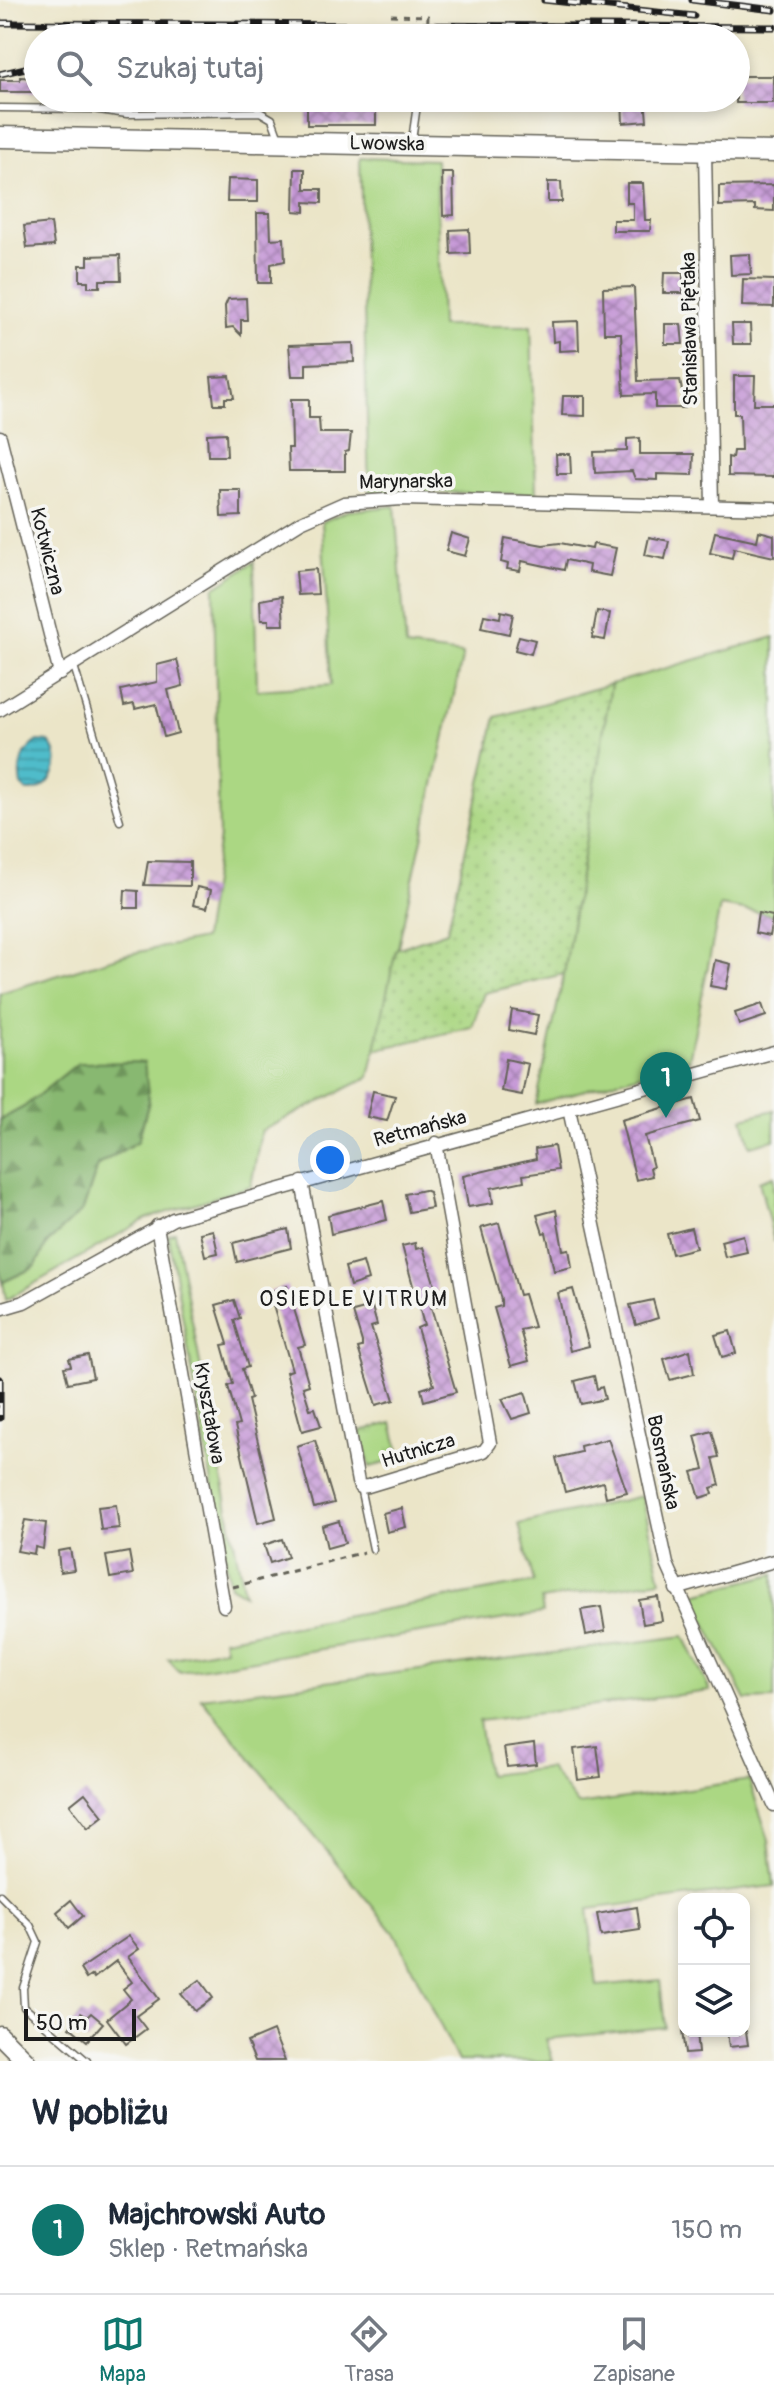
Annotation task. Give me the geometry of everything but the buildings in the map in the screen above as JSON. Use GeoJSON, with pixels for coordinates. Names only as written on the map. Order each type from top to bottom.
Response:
{"type":"FeatureCollection","features":[{"type":"Feature","properties":{"kind":"main road","name":"Lwowska"},"geometry":{"type":"LineString","coordinates":[[0,137],[774,152]]}},
{"type":"Feature","properties":{"kind":"street","name":"Stanisława Piętaka"},"geometry":{"type":"LineString","coordinates":[[705,152],[712,506]]}},
{"type":"Feature","properties":{"kind":"street","name":"Kotwiczna"},"geometry":{"type":"LineString","coordinates":[[0,437],[60,674]]}},
{"type":"Feature","properties":{"kind":"street","name":"Marynarska"},"geometry":{"type":"LineString","coordinates":[[0,710],[301,522],[344,503],[402,499],[774,508]]}},
{"type":"Feature","properties":{"kind":"street","name":"Retmańska"},"geometry":{"type":"LineString","coordinates":[[1,1307],[24,1302],[157,1226],[436,1143],[774,1052]]}},
{"type":"Feature","properties":{"kind":"street","name":"Bosmańska"},"geometry":{"type":"LineString","coordinates":[[569,1109],[660,1540],[676,1589],[745,1735],[774,1805]]}},
{"type":"Feature","properties":{"kind":"street","name":"Hutnicza"},"geometry":{"type":"LineString","coordinates":[[302,1182],[360,1487],[484,1451],[490,1443],[436,1143]]}},
{"type":"Feature","properties":{"kind":"street","name":"Kryształowa"},"geometry":{"type":"LineString","coordinates":[[157,1226],[224,1606]]}},
{"type":"Feature","properties":{"kind":"street"},"geometry":{"type":"LineString","coordinates":[[676,1589],[774,1561]]}},
{"type":"Feature","properties":{"kind":"street"},"geometry":{"type":"LineString","coordinates":[[0,2035],[25,2061],[38,2061]]}},
{"type":"Feature","properties":{"kind":"lane"},"geometry":{"type":"LineString","coordinates":[[0,108],[24,108]]}},
{"type":"Feature","properties":{"kind":"lane"},"geometry":{"type":"LineString","coordinates":[[113,112],[260,112],[272,119],[280,141]]}},
{"type":"Feature","properties":{"kind":"lane"},"geometry":{"type":"LineString","coordinates":[[412,144],[416,112]]}},
{"type":"Feature","properties":{"kind":"lane"},"geometry":{"type":"LineString","coordinates":[[74,666],[120,821]]}},
{"type":"Feature","properties":{"kind":"lane"},"geometry":{"type":"LineString","coordinates":[[360,1487],[373,1549]]}},
{"type":"Feature","properties":{"kind":"lane"},"geometry":{"type":"LineString","coordinates":[[0,1895],[30,1925],[38,1942],[23,1988],[24,2007],[87,2061]]}},
{"type":"Feature","properties":{"kind":"path"},"geometry":{"type":"LineString","coordinates":[[391,15],[428,16],[428,24]]}},
{"type":"Feature","properties":{"kind":"path"},"geometry":{"type":"LineString","coordinates":[[221,1590],[373,1549]]}},
{"type":"Feature","properties":{"kind":"green space"},"geometry":{"type":"Polygon","coordinates":[[[360,158],[436,160],[441,326],[531,326],[536,494],[369,491],[360,158]]]}},
{"type":"Feature","properties":{"kind":"green space"},"geometry":{"type":"Polygon","coordinates":[[[395,506],[406,647],[463,654],[369,1077],[261,1131],[251,1186],[146,1219],[6,1300],[3,1282],[35,1267],[47,1243],[83,1210],[98,1165],[138,1141],[149,1101],[144,1078],[78,1063],[24,1107],[0,1120],[0,993],[124,955],[203,939],[219,837],[214,588],[254,562],[257,690],[331,685],[322,522],[347,511],[395,506]]]}},
{"type":"Feature","properties":{"kind":"green space"},"geometry":{"type":"Polygon","coordinates":[[[774,637],[774,915],[720,906],[689,1060],[536,1104],[564,974],[611,684],[774,637]]]}},
{"type":"Feature","properties":{"kind":"green space"},"geometry":{"type":"Polygon","coordinates":[[[611,684],[564,974],[484,993],[472,1027],[375,1050],[396,949],[447,931],[496,717],[611,684]]]}},
{"type":"Feature","properties":{"kind":"green space"},"geometry":{"type":"Polygon","coordinates":[[[144,1062],[149,1101],[138,1141],[98,1165],[83,1210],[47,1243],[35,1267],[3,1282],[0,1273],[0,1120],[24,1107],[78,1063],[144,1062]]]}},
{"type":"Feature","properties":{"kind":"green space"},"geometry":{"type":"Polygon","coordinates":[[[774,1110],[774,1140],[750,1146],[743,1118],[774,1110]]]}},
{"type":"Feature","properties":{"kind":"green space"},"geometry":{"type":"Polygon","coordinates":[[[774,1176],[774,1242],[759,1181],[774,1176]]]}},
{"type":"Feature","properties":{"kind":"green space"},"geometry":{"type":"Polygon","coordinates":[[[175,1232],[244,1594],[230,1586],[168,1235],[175,1232]]]}},
{"type":"Feature","properties":{"kind":"green space"},"geometry":{"type":"Polygon","coordinates":[[[392,1423],[401,1459],[370,1467],[360,1431],[392,1423]]]}},
{"type":"Feature","properties":{"kind":"green space"},"geometry":{"type":"Polygon","coordinates":[[[642,1496],[661,1580],[541,1600],[543,1613],[180,1672],[168,1659],[225,1648],[223,1639],[534,1582],[519,1524],[642,1496]]]}},
{"type":"Feature","properties":{"kind":"green space"},"geometry":{"type":"Polygon","coordinates":[[[774,1574],[774,1699],[746,1700],[691,1595],[774,1574]]]}},
{"type":"Feature","properties":{"kind":"green space"},"geometry":{"type":"Polygon","coordinates":[[[684,1636],[710,1691],[479,1721],[487,1775],[549,1768],[578,1805],[749,1780],[769,1840],[774,1886],[717,1893],[678,1893],[678,1898],[588,1909],[597,1986],[660,1980],[665,2027],[546,2039],[553,2061],[458,2061],[396,1935],[201,1698],[684,1636]]]}},
{"type":"Feature","properties":{"kind":"water"},"geometry":{"type":"Polygon","coordinates":[[[38,741],[49,742],[54,749],[56,766],[54,774],[43,787],[27,791],[21,785],[20,766],[28,750],[38,741]]]}},
{"type":"Feature","properties":{"kind":"railway"},"geometry":{"type":"LineString","coordinates":[[544,0],[694,16]]}},
{"type":"Feature","properties":{"kind":"railway"},"geometry":{"type":"LineString","coordinates":[[692,0],[774,10]]}},
{"type":"Feature","properties":{"kind":"railway"},"geometry":{"type":"LineString","coordinates":[[0,23],[194,24]]}},
{"type":"Feature","properties":{"kind":"railway"},"geometry":{"type":"LineString","coordinates":[[750,27],[774,27]]}},
{"type":"Feature","properties":{"kind":"railway"},"geometry":{"type":"LineString","coordinates":[[0,74],[24,68]]}},
{"type":"Feature","properties":{"kind":"railway"},"geometry":{"type":"LineString","coordinates":[[0,1379],[0,1418]]}},
{"type":"Feature","properties":{"kind":"place","name":"Majchrowski Auto"},"geometry":{"type":"Point","coordinates":[666,1118]}},
{"type":"Feature","properties":{"kind":"district","name":"OSIEDLE VITRUM"},"geometry":{"type":"Point","coordinates":[354,1298]}}]}
